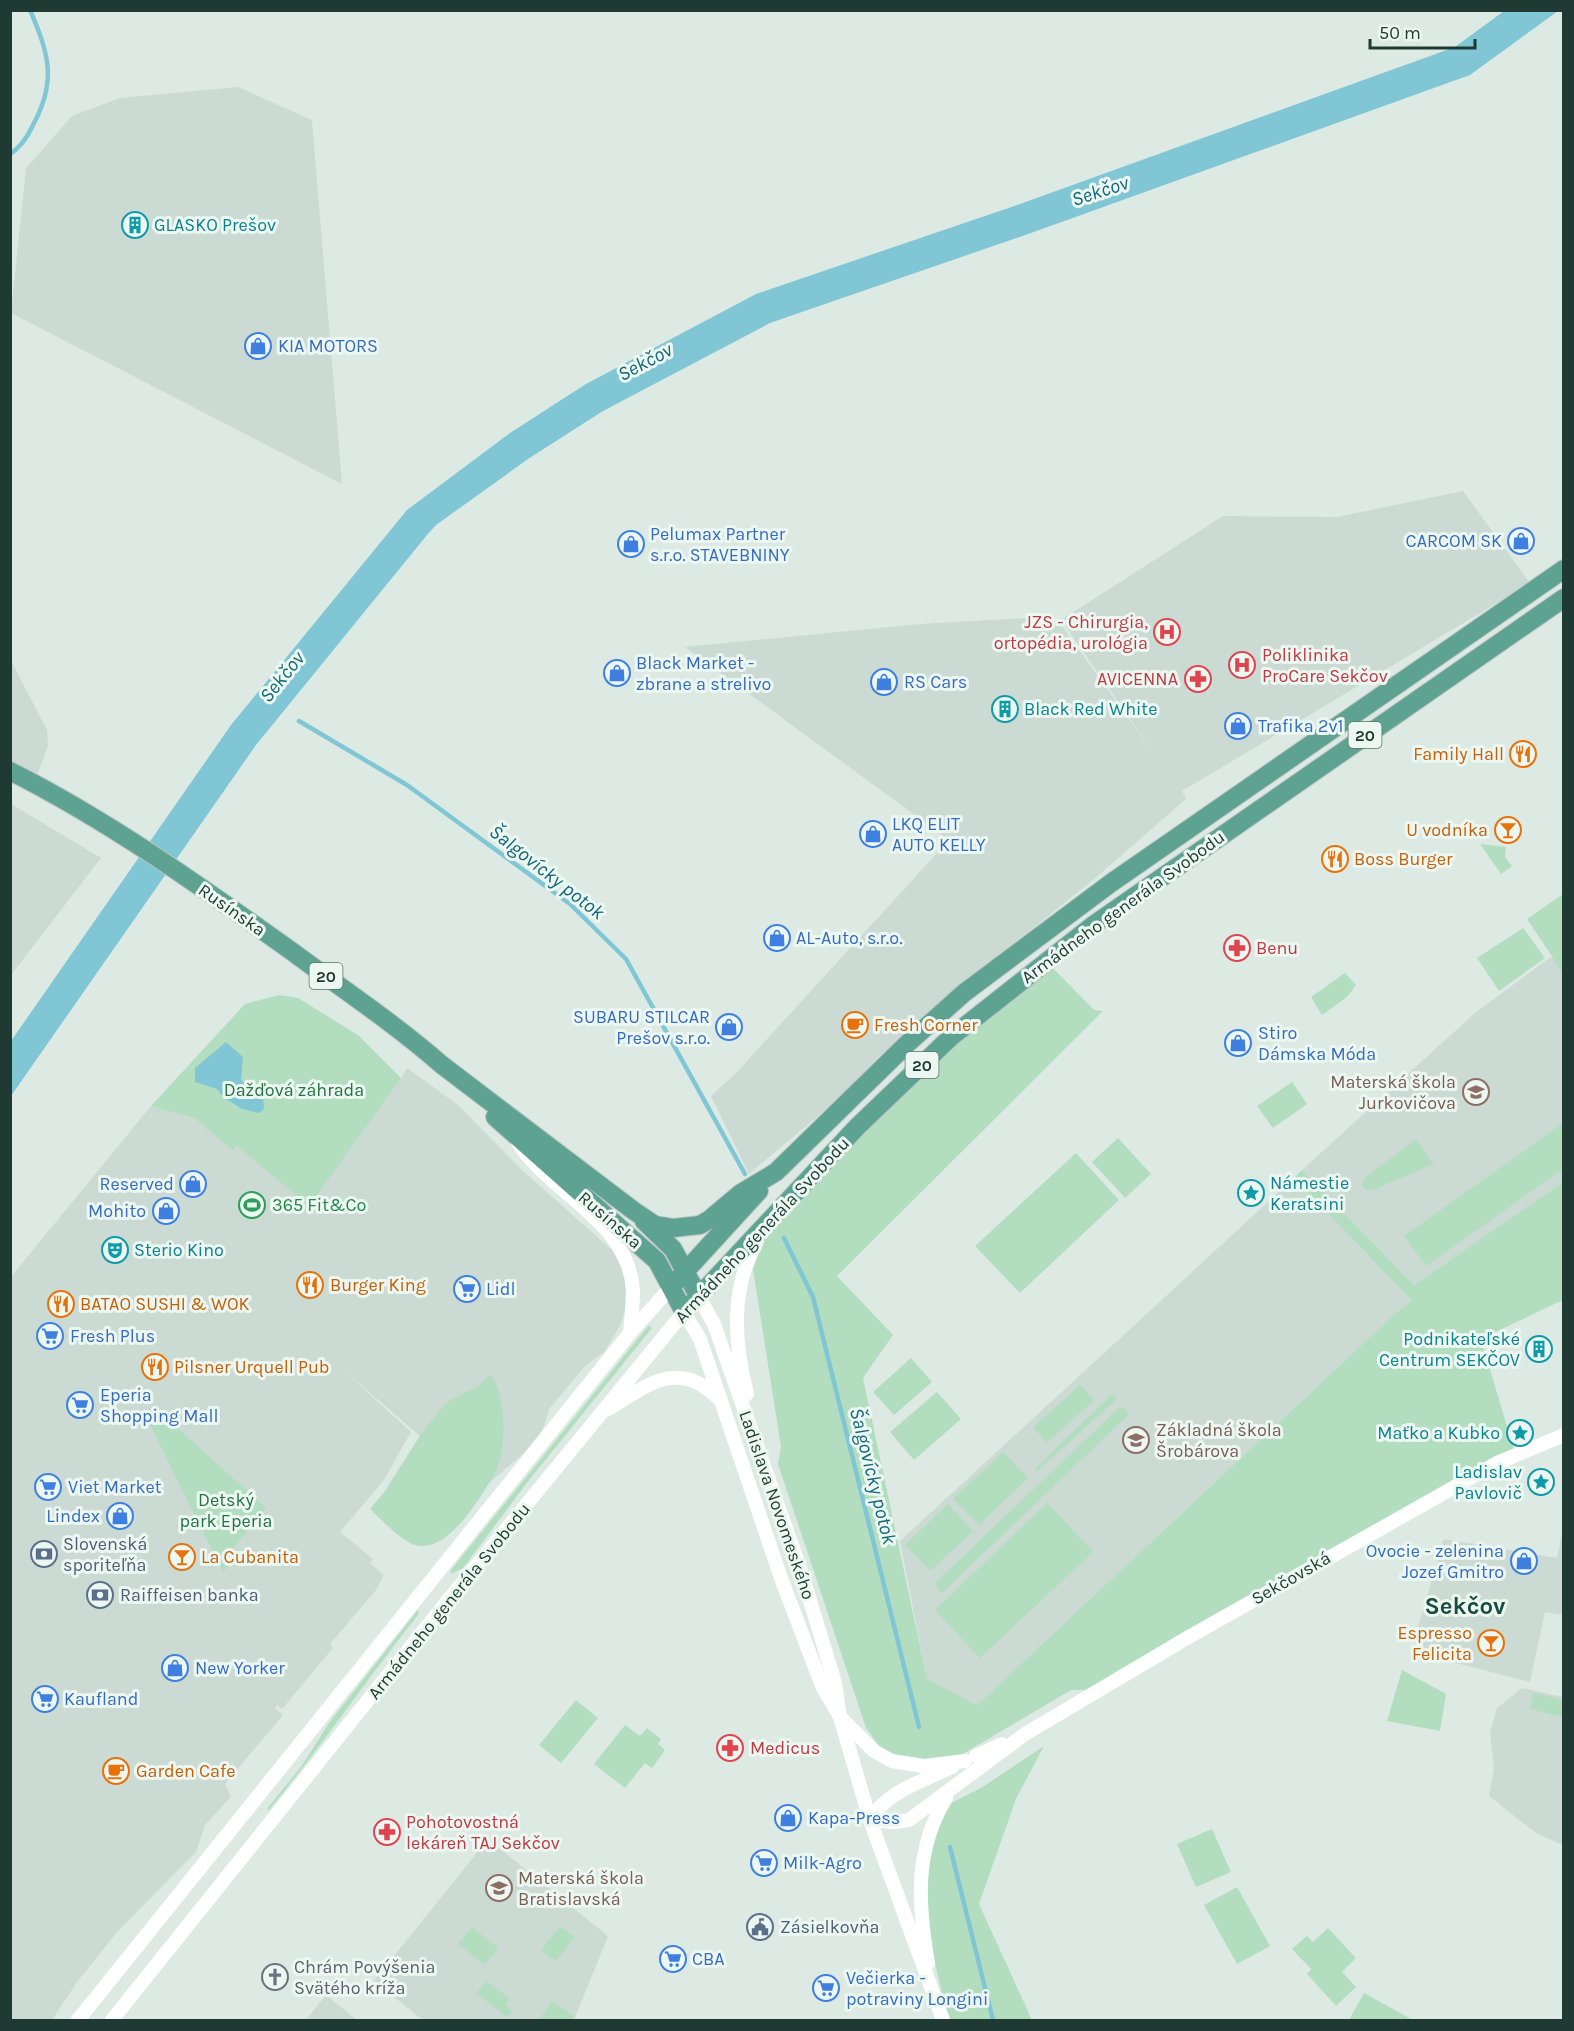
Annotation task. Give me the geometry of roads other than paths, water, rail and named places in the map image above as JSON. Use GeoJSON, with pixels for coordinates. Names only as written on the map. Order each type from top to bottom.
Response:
{"type":"FeatureCollection","features":[{"type":"Feature","properties":{"kind":"main road","name":"Armádneho generála Svobodu"},"geometry":{"type":"LineString","coordinates":[[634,1211],[655,1225],[673,1228],[700,1225],[710,1220],[741,1193],[776,1172],[908,1043],[964,993],[1112,883],[1563,569]]}},
{"type":"Feature","properties":{"kind":"main road","name":"Armádneho generála Svobodu"},"geometry":{"type":"LineString","coordinates":[[684,1312],[857,1127],[951,1037],[1040,966],[1254,812],[1563,598]]}},
{"type":"Feature","properties":{"kind":"main road","name":"Rusínska"},"geometry":{"type":"LineString","coordinates":[[10,771],[108,827],[206,891],[396,1027],[442,1065],[634,1211]]}},
{"type":"Feature","properties":{"kind":"main road","name":"Rusínska"},"geometry":{"type":"LineString","coordinates":[[442,1065],[510,1132],[657,1261],[684,1312]]}},
{"type":"Feature","properties":{"kind":"main road"},"geometry":{"type":"LineString","coordinates":[[671,1287],[776,1172]]}},
{"type":"Feature","properties":{"kind":"main road"},"geometry":{"type":"LineString","coordinates":[[634,1211],[673,1249],[699,1297]]}},
{"type":"Feature","properties":{"kind":"street"},"geometry":{"type":"LineString","coordinates":[[510,1132],[529,1161],[603,1226],[627,1261],[633,1290],[630,1333]]}},
{"type":"Feature","properties":{"kind":"street"},"geometry":{"type":"LineString","coordinates":[[765,1466],[737,1355],[735,1320],[748,1257],[768,1221]]}},
{"type":"Feature","properties":{"kind":"street","name":"Armádneho generála Svobodu"},"geometry":{"type":"LineString","coordinates":[[78,2020],[630,1333],[671,1287]]}},
{"type":"Feature","properties":{"kind":"street","name":"Ladislava Novomeského"},"geometry":{"type":"LineString","coordinates":[[699,1297],[714,1324],[801,1571],[835,1683],[840,1718],[870,1820],[943,2020]]}},
{"type":"Feature","properties":{"kind":"street","name":"Armádneho generála Svobodu"},"geometry":{"type":"LineString","coordinates":[[112,2020],[598,1415],[684,1312]]}},
{"type":"Feature","properties":{"kind":"street","name":"Ladislava Novomeského"},"geometry":{"type":"LineString","coordinates":[[684,1312],[700,1339],[781,1578],[822,1686],[840,1718]]}},
{"type":"Feature","properties":{"kind":"street"},"geometry":{"type":"LineString","coordinates":[[598,1415],[642,1386],[659,1379],[675,1377],[695,1380],[709,1389],[723,1404]]}},
{"type":"Feature","properties":{"kind":"street","name":"Sekčovská"},"geometry":{"type":"LineString","coordinates":[[1025,1734],[888,1798],[878,1806],[870,1820],[893,1822],[909,1820],[1025,1734],[1228,1614],[1497,1463],[1563,1435]]}},
{"type":"Feature","properties":{"kind":"street","name":"Sekčovská"},"geometry":{"type":"LineString","coordinates":[[840,1718],[874,1751],[892,1761],[924,1766],[971,1758]]}},
{"type":"Feature","properties":{"kind":"street"},"geometry":{"type":"LineString","coordinates":[[938,2006],[927,1960],[920,1896],[922,1854],[935,1816],[951,1790]]}},
{"type":"Feature","properties":{"kind":"water"},"geometry":{"type":"Polygon","coordinates":[[[1504,11],[1558,11],[1470,75],[1031,233],[770,323],[603,411],[528,459],[436,525],[256,745],[11,1096],[11,1041],[231,725],[407,510],[510,433],[586,384],[756,294],[1020,204],[1455,47],[1504,11]]]}},
{"type":"Feature","properties":{"kind":"water"},"geometry":{"type":"Polygon","coordinates":[[[226,1042],[243,1057],[241,1080],[258,1091],[262,1097],[264,1109],[259,1113],[242,1109],[223,1097],[217,1089],[195,1082],[195,1068],[226,1042]]]}},
{"type":"Feature","properties":{"kind":"waterway"},"geometry":{"type":"LineString","coordinates":[[10,154],[21,145],[31,129],[41,109],[48,81],[46,54],[30,10]]}},
{"type":"Feature","properties":{"kind":"waterway","name":"Šalgovícky potok"},"geometry":{"type":"LineString","coordinates":[[299,721],[407,785],[570,904],[626,959],[745,1174]]}},
{"type":"Feature","properties":{"kind":"waterway","name":"Šalgovícky potok"},"geometry":{"type":"LineString","coordinates":[[784,1238],[813,1297],[919,1727]]}},
{"type":"Feature","properties":{"kind":"waterway","name":"Šalgovícky potok"},"geometry":{"type":"LineString","coordinates":[[950,1847],[993,2020]]}},
{"type":"Feature","properties":{"kind":"place","name":"GLASKO Prešov"},"geometry":{"type":"Point","coordinates":[135,225]}},
{"type":"Feature","properties":{"kind":"place","name":"KIA MOTORS"},"geometry":{"type":"Point","coordinates":[258,346]}},
{"type":"Feature","properties":{"kind":"place","name":"CARCOM SK"},"geometry":{"type":"Point","coordinates":[1521,541]}},
{"type":"Feature","properties":{"kind":"place","name":"Pelumax Partner s.r.o. STAVEBNINY"},"geometry":{"type":"Point","coordinates":[631,544]}},
{"type":"Feature","properties":{"kind":"place","name":"JZS - Chirurgia, ortopédia, urológia"},"geometry":{"type":"Point","coordinates":[1167,632]}},
{"type":"Feature","properties":{"kind":"place","name":"Poliklinika ProCare Sekčov"},"geometry":{"type":"Point","coordinates":[1242,665]}},
{"type":"Feature","properties":{"kind":"place","name":"Black Market - zbrane a strelivo"},"geometry":{"type":"Point","coordinates":[617,673]}},
{"type":"Feature","properties":{"kind":"place","name":"AVICENNA"},"geometry":{"type":"Point","coordinates":[1198,679]}},
{"type":"Feature","properties":{"kind":"place","name":"RS Cars"},"geometry":{"type":"Point","coordinates":[884,682]}},
{"type":"Feature","properties":{"kind":"place","name":"Black Red White"},"geometry":{"type":"Point","coordinates":[1005,709]}},
{"type":"Feature","properties":{"kind":"place","name":"Trafika 2v1"},"geometry":{"type":"Point","coordinates":[1238,726]}},
{"type":"Feature","properties":{"kind":"place","name":"Family Hall"},"geometry":{"type":"Point","coordinates":[1523,754]}},
{"type":"Feature","properties":{"kind":"place","name":"U vodníka"},"geometry":{"type":"Point","coordinates":[1508,830]}},
{"type":"Feature","properties":{"kind":"place","name":"LKQ ELIT AUTO KELLY"},"geometry":{"type":"Point","coordinates":[873,834]}},
{"type":"Feature","properties":{"kind":"place","name":"Boss Burger"},"geometry":{"type":"Point","coordinates":[1335,859]}},
{"type":"Feature","properties":{"kind":"place","name":"AL-Auto, s.r.o."},"geometry":{"type":"Point","coordinates":[777,938]}},
{"type":"Feature","properties":{"kind":"place","name":"Benu"},"geometry":{"type":"Point","coordinates":[1237,948]}},
{"type":"Feature","properties":{"kind":"place","name":"Fresh Corner"},"geometry":{"type":"Point","coordinates":[855,1025]}},
{"type":"Feature","properties":{"kind":"place","name":"SUBARU STILCAR Prešov s.r.o."},"geometry":{"type":"Point","coordinates":[729,1027]}},
{"type":"Feature","properties":{"kind":"place","name":"Stiro Dámska Móda"},"geometry":{"type":"Point","coordinates":[1238,1043]}},
{"type":"Feature","properties":{"kind":"place","name":"Materská škola Jurkovičova"},"geometry":{"type":"Point","coordinates":[1476,1092]}},
{"type":"Feature","properties":{"kind":"place","name":"Reserved"},"geometry":{"type":"Point","coordinates":[193,1184]}},
{"type":"Feature","properties":{"kind":"place","name":"Námestie Keratsini"},"geometry":{"type":"Point","coordinates":[1251,1193]}},
{"type":"Feature","properties":{"kind":"place","name":"365 Fit&Co"},"geometry":{"type":"Point","coordinates":[252,1205]}},
{"type":"Feature","properties":{"kind":"place","name":"Mohito"},"geometry":{"type":"Point","coordinates":[166,1211]}},
{"type":"Feature","properties":{"kind":"place","name":"Sterio Kino"},"geometry":{"type":"Point","coordinates":[115,1250]}},
{"type":"Feature","properties":{"kind":"place","name":"Burger King"},"geometry":{"type":"Point","coordinates":[310,1285]}},
{"type":"Feature","properties":{"kind":"place","name":"Lidl"},"geometry":{"type":"Point","coordinates":[467,1289]}},
{"type":"Feature","properties":{"kind":"place","name":"BATAO SUSHI & WOK"},"geometry":{"type":"Point","coordinates":[61,1304]}},
{"type":"Feature","properties":{"kind":"place","name":"Fresh Plus"},"geometry":{"type":"Point","coordinates":[50,1336]}},
{"type":"Feature","properties":{"kind":"place","name":"Podnikateľské Centrum SEKČOV"},"geometry":{"type":"Point","coordinates":[1539,1349]}},
{"type":"Feature","properties":{"kind":"place","name":"Pilsner Urquell Pub"},"geometry":{"type":"Point","coordinates":[155,1367]}},
{"type":"Feature","properties":{"kind":"place","name":"Eperia Shopping Mall"},"geometry":{"type":"Point","coordinates":[80,1405]}},
{"type":"Feature","properties":{"kind":"place","name":"Maťko a Kubko"},"geometry":{"type":"Point","coordinates":[1520,1433]}},
{"type":"Feature","properties":{"kind":"place","name":"Základná škola Šrobárova"},"geometry":{"type":"Point","coordinates":[1136,1440]}},
{"type":"Feature","properties":{"kind":"place","name":"Ladislav Pavlovič"},"geometry":{"type":"Point","coordinates":[1541,1482]}},
{"type":"Feature","properties":{"kind":"place","name":"Viet Market"},"geometry":{"type":"Point","coordinates":[48,1487]}},
{"type":"Feature","properties":{"kind":"place","name":"Lindex"},"geometry":{"type":"Point","coordinates":[120,1516]}},
{"type":"Feature","properties":{"kind":"place","name":"Slovenská sporiteľňa"},"geometry":{"type":"Point","coordinates":[44,1554]}},
{"type":"Feature","properties":{"kind":"place","name":"La Cubanita"},"geometry":{"type":"Point","coordinates":[182,1557]}},
{"type":"Feature","properties":{"kind":"place","name":"Ovocie - zelenina Jozef Gmitro"},"geometry":{"type":"Point","coordinates":[1524,1561]}},
{"type":"Feature","properties":{"kind":"place","name":"Raiffeisen banka"},"geometry":{"type":"Point","coordinates":[100,1595]}},
{"type":"Feature","properties":{"kind":"place","name":"Espresso Felicita"},"geometry":{"type":"Point","coordinates":[1491,1643]}},
{"type":"Feature","properties":{"kind":"place","name":"New Yorker"},"geometry":{"type":"Point","coordinates":[175,1668]}},
{"type":"Feature","properties":{"kind":"place","name":"Kaufland"},"geometry":{"type":"Point","coordinates":[45,1699]}},
{"type":"Feature","properties":{"kind":"place","name":"Medicus"},"geometry":{"type":"Point","coordinates":[730,1748]}},
{"type":"Feature","properties":{"kind":"place","name":"Garden Cafe"},"geometry":{"type":"Point","coordinates":[116,1771]}},
{"type":"Feature","properties":{"kind":"place","name":"Kapa-Press"},"geometry":{"type":"Point","coordinates":[788,1818]}},
{"type":"Feature","properties":{"kind":"place","name":"Pohotovostná lekáreň TAJ Sekčov"},"geometry":{"type":"Point","coordinates":[387,1832]}},
{"type":"Feature","properties":{"kind":"place","name":"Milk-Agro"},"geometry":{"type":"Point","coordinates":[764,1863]}},
{"type":"Feature","properties":{"kind":"place","name":"Materská škola Bratislavská"},"geometry":{"type":"Point","coordinates":[499,1888]}},
{"type":"Feature","properties":{"kind":"place","name":"Zásielkovňa"},"geometry":{"type":"Point","coordinates":[760,1927]}},
{"type":"Feature","properties":{"kind":"place","name":"CBA"},"geometry":{"type":"Point","coordinates":[673,1959]}},
{"type":"Feature","properties":{"kind":"place","name":"Chrám Povýšenia Svätého kríža"},"geometry":{"type":"Point","coordinates":[275,1977]}},
{"type":"Feature","properties":{"kind":"place","name":"Večierka - potraviny Longini"},"geometry":{"type":"Point","coordinates":[826,1988]}},
{"type":"Feature","properties":{"kind":"district","name":"Sekčov"},"geometry":{"type":"Point","coordinates":[1465,1606]}},
{"type":"Feature","properties":{"kind":"park label","name":"Dažďová záhrada"},"geometry":{"type":"Point","coordinates":[294,1090]}},
{"type":"Feature","properties":{"kind":"park label","name":"Detský park Eperia"},"geometry":{"type":"Point","coordinates":[226,1510]}}]}
